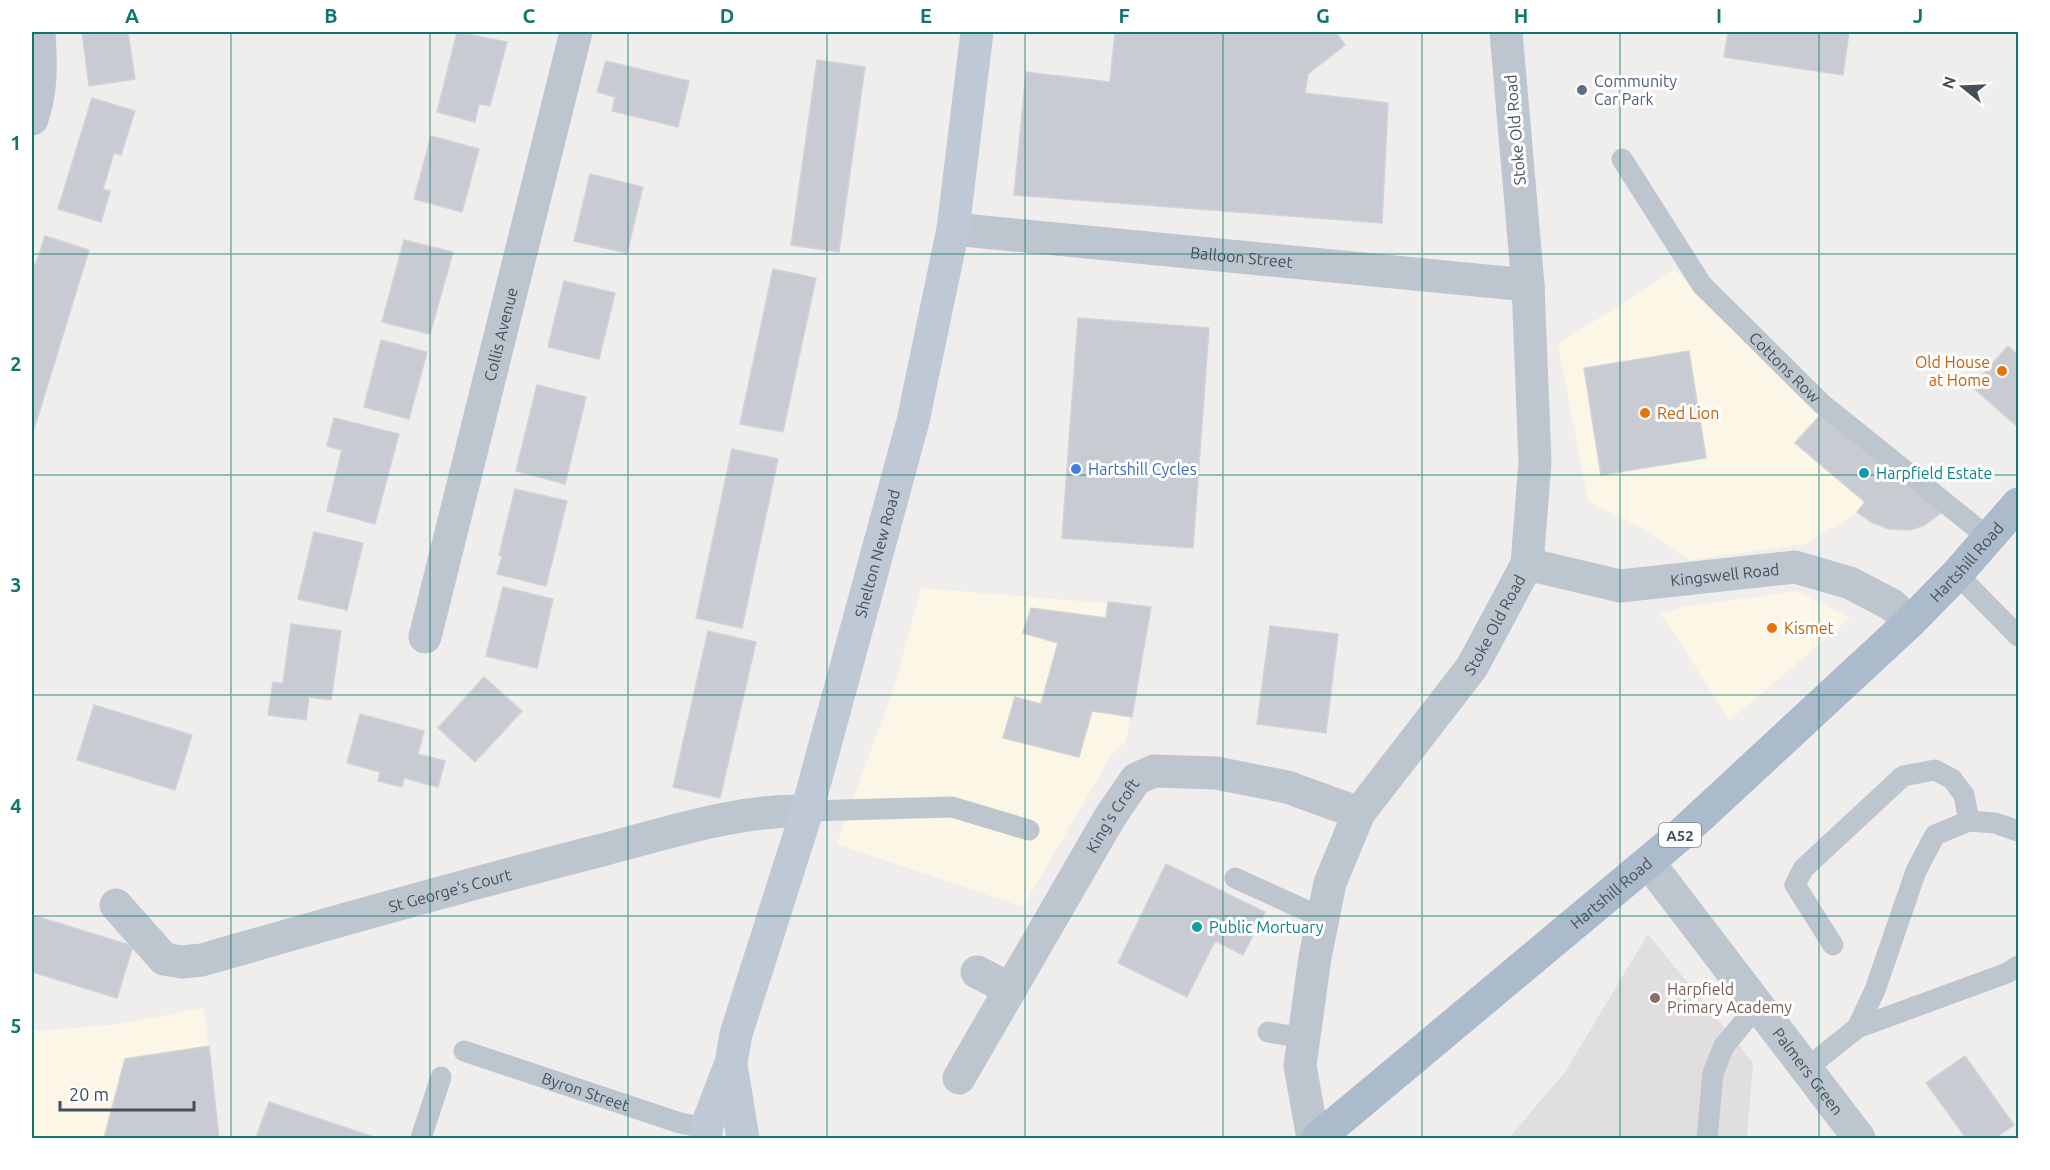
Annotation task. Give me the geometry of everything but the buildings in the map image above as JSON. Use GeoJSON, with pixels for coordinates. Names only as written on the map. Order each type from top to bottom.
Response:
{"type":"FeatureCollection","features":[{"type":"Feature","properties":{"kind":"main road","name":"Shelton New Road"},"geometry":{"type":"LineString","coordinates":[[706,1133],[731,1063],[736,1034],[807,811],[913,421],[953,229],[971,32]]}},
{"type":"Feature","properties":{"kind":"main road","name":"Hartshill Road"},"geometry":{"type":"LineString","coordinates":[[1318,1138],[1649,862],[1910,622],[1957,574],[2019,504]]}},
{"type":"Feature","properties":{"kind":"main road","name":"Shelton New Road"},"geometry":{"type":"LineString","coordinates":[[731,1063],[743,1138]]}},
{"type":"Feature","properties":{"kind":"street"},"geometry":{"type":"LineString","coordinates":[[32,120],[40,90],[42,67],[39,32]]}},
{"type":"Feature","properties":{"kind":"street","name":"Collis Avenue"},"geometry":{"type":"LineString","coordinates":[[424,637],[576,32]]}},
{"type":"Feature","properties":{"kind":"street","name":"Stoke Old Road"},"geometry":{"type":"LineString","coordinates":[[1313,1138],[1300,1066],[1330,883],[1359,813],[1472,667],[1527,564],[1535,462],[1528,285],[1506,32]]}},
{"type":"Feature","properties":{"kind":"street","name":"Balloon Street"},"geometry":{"type":"LineString","coordinates":[[953,229],[1528,285]]}},
{"type":"Feature","properties":{"kind":"street","name":"Kingswell Road"},"geometry":{"type":"LineString","coordinates":[[1527,564],[1620,586],[1795,567],[1850,583],[1892,604],[1910,622]]}},
{"type":"Feature","properties":{"kind":"street","name":"King's Croft"},"geometry":{"type":"LineString","coordinates":[[959,1078],[1110,817],[1136,779],[1154,771],[1216,773],[1287,787],[1359,813]]}},
{"type":"Feature","properties":{"kind":"street","name":"St George's Court"},"geometry":{"type":"LineString","coordinates":[[116,905],[164,958],[192,961],[485,880],[698,825],[783,810],[807,811]]}},
{"type":"Feature","properties":{"kind":"street","name":"Palmers Green"},"geometry":{"type":"LineString","coordinates":[[1649,862],[1859,1138]]}},
{"type":"Feature","properties":{"kind":"street"},"geometry":{"type":"LineString","coordinates":[[977,972],[1010,989]]}},
{"type":"Feature","properties":{"kind":"lane","name":"Cottons Row"},"geometry":{"type":"LineString","coordinates":[[1622,159],[1702,285],[1822,404],[1989,538]]}},
{"type":"Feature","properties":{"kind":"lane"},"geometry":{"type":"LineString","coordinates":[[1957,574],[2019,636]]}},
{"type":"Feature","properties":{"kind":"lane"},"geometry":{"type":"LineString","coordinates":[[1833,945],[1795,885],[1803,869],[1903,776],[1935,770],[1952,779],[1964,795],[1969,821]]}},
{"type":"Feature","properties":{"kind":"lane"},"geometry":{"type":"LineString","coordinates":[[807,811],[952,807],[1029,830]]}},
{"type":"Feature","properties":{"kind":"lane"},"geometry":{"type":"LineString","coordinates":[[1857,1028],[1875,990],[1916,871],[1935,835],[1969,821],[1995,823],[2019,831]]}},
{"type":"Feature","properties":{"kind":"lane"},"geometry":{"type":"LineString","coordinates":[[1235,879],[1323,918]]}},
{"type":"Feature","properties":{"kind":"lane"},"geometry":{"type":"LineString","coordinates":[[1806,1069],[1857,1028],[2007,973],[2019,966]]}},
{"type":"Feature","properties":{"kind":"lane"},"geometry":{"type":"LineString","coordinates":[[1707,1138],[1713,1073],[1724,1046],[1758,1005]]}},
{"type":"Feature","properties":{"kind":"lane"},"geometry":{"type":"LineString","coordinates":[[1268,1032],[1303,1038]]}},
{"type":"Feature","properties":{"kind":"lane","name":"Byron Street"},"geometry":{"type":"LineString","coordinates":[[464,1051],[706,1133]]}},
{"type":"Feature","properties":{"kind":"lane"},"geometry":{"type":"LineString","coordinates":[[421,1138],[441,1077]]}},
{"type":"Feature","properties":{"kind":"shaded area"},"geometry":{"type":"Polygon","coordinates":[[[1675,270],[1809,401],[1944,511],[1923,526],[1909,530],[1889,529],[1871,522],[1857,512],[1807,544],[1689,560],[1643,529],[1588,501],[1558,344],[1675,270]]]}},
{"type":"Feature","properties":{"kind":"shaded area"},"geometry":{"type":"Polygon","coordinates":[[[921,588],[1151,607],[1126,741],[1112,754],[1023,907],[837,844],[895,684],[921,588]]]}},
{"type":"Feature","properties":{"kind":"shaded area"},"geometry":{"type":"Polygon","coordinates":[[[1797,591],[1850,618],[1730,720],[1661,614],[1683,607],[1797,591]]]}},
{"type":"Feature","properties":{"kind":"shaded area","name":"Harpfield Primary Academy"},"geometry":{"type":"Polygon","coordinates":[[[1648,934],[1753,1063],[1747,1138],[1509,1138],[1565,1072],[1648,934]]]}},
{"type":"Feature","properties":{"kind":"shaded area"},"geometry":{"type":"Polygon","coordinates":[[[204,1008],[219,1138],[32,1138],[32,1031],[113,1025],[204,1008]]]}},
{"type":"Feature","properties":{"kind":"place","name":"Community Car Park"},"geometry":{"type":"Point","coordinates":[1582,90]}},
{"type":"Feature","properties":{"kind":"place","name":"Old House at Home"},"geometry":{"type":"Point","coordinates":[2002,371]}},
{"type":"Feature","properties":{"kind":"place","name":"Red Lion"},"geometry":{"type":"Point","coordinates":[1645,413]}},
{"type":"Feature","properties":{"kind":"place","name":"Hartshill Cycles"},"geometry":{"type":"Point","coordinates":[1076,469]}},
{"type":"Feature","properties":{"kind":"place","name":"Harpfield Estate"},"geometry":{"type":"Point","coordinates":[1864,473]}},
{"type":"Feature","properties":{"kind":"place","name":"Kismet"},"geometry":{"type":"Point","coordinates":[1772,628]}},
{"type":"Feature","properties":{"kind":"place","name":"Public Mortuary"},"geometry":{"type":"Point","coordinates":[1197,927]}},
{"type":"Feature","properties":{"kind":"place","name":"Harpfield Primary Academy"},"geometry":{"type":"Point","coordinates":[1655,998]}}]}
